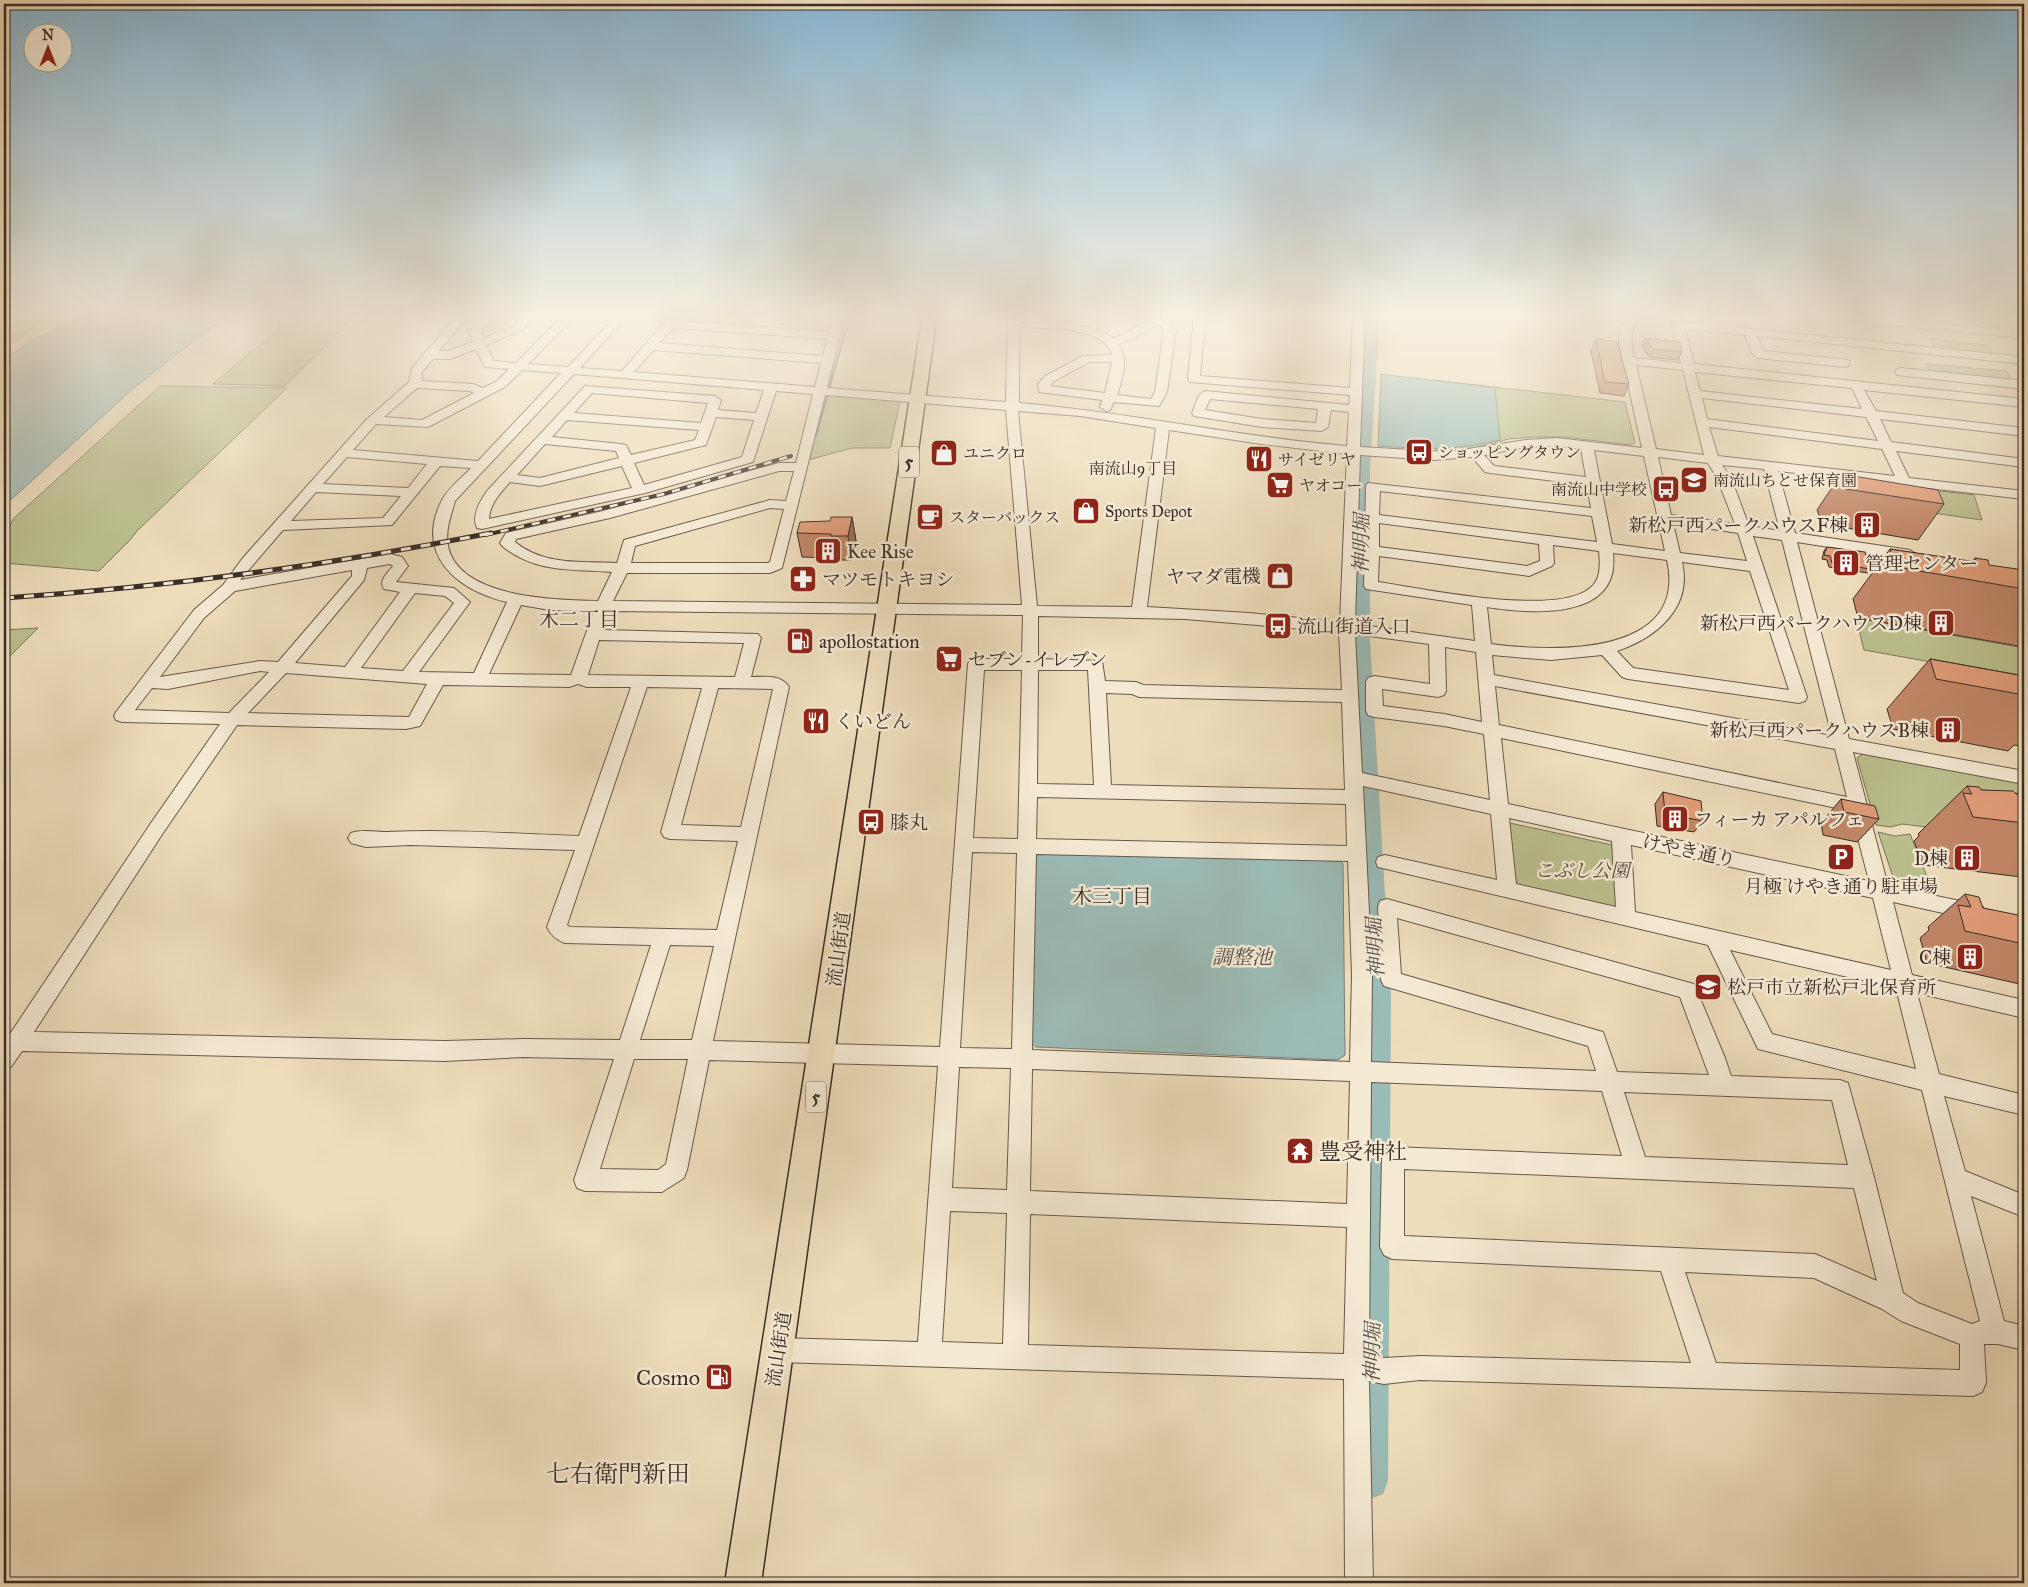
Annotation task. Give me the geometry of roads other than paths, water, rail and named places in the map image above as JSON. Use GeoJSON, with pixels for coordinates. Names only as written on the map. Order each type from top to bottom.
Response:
{"type":"FeatureCollection","features":[{"type":"Feature","properties":{"kind":"main road","name":"流山街道"},"geometry":{"type":"LineString","coordinates":[[743,1583],[919,388]]}},
{"type":"Feature","properties":{"kind":"street"},"geometry":{"type":"LineString","coordinates":[[409,388],[374,420],[343,453],[233,579],[230,587],[199,614],[122,716],[232,720],[414,722],[438,679]]}},
{"type":"Feature","properties":{"kind":"street"},"geometry":{"type":"LineString","coordinates":[[472,388],[483,393]]}},
{"type":"Feature","properties":{"kind":"street"},"geometry":{"type":"LineString","coordinates":[[374,420],[424,424],[493,388]]}},
{"type":"Feature","properties":{"kind":"street"},"geometry":{"type":"LineString","coordinates":[[553,388],[479,465],[449,500],[441,516],[439,539],[444,556],[452,568],[465,580],[488,592],[515,601],[550,605],[605,606],[1139,612],[1249,618],[1355,629],[1554,655],[1606,650],[1638,637],[1658,625],[1670,610],[1678,584],[1679,555],[1671,522],[1649,452],[1635,388]]}},
{"type":"Feature","properties":{"kind":"street"},"geometry":{"type":"LineString","coordinates":[[653,394],[657,388]]}},
{"type":"Feature","properties":{"kind":"street"},"geometry":{"type":"LineString","coordinates":[[507,478],[540,482],[701,442],[716,402],[712,399],[589,389],[507,478],[488,500],[483,512],[482,525],[640,490],[748,459],[770,388]]}},
{"type":"Feature","properties":{"kind":"street"},"geometry":{"type":"LineString","coordinates":[[796,388],[1103,414],[1260,441],[1361,450],[1436,456],[1476,453],[1526,442],[1550,441],[2024,495]]}},
{"type":"Feature","properties":{"kind":"street"},"geometry":{"type":"LineString","coordinates":[[1012,388],[1012,422],[1030,611],[1031,664],[1015,1357]]}},
{"type":"Feature","properties":{"kind":"street"},"geometry":{"type":"LineString","coordinates":[[1043,388],[1043,390],[1110,396],[1155,403],[1162,388]]}},
{"type":"Feature","properties":{"kind":"street"},"geometry":{"type":"LineString","coordinates":[[1103,414],[1113,388]]}},
{"type":"Feature","properties":{"kind":"street"},"geometry":{"type":"LineString","coordinates":[[1261,388],[1356,401]]}},
{"type":"Feature","properties":{"kind":"street"},"geometry":{"type":"LineString","coordinates":[[1356,388],[1361,450],[1355,629],[1350,696],[1361,784],[1356,854],[1362,975],[1371,1073],[1358,1216],[1368,1368],[1359,1583]]}},
{"type":"Feature","properties":{"kind":"street"},"geometry":{"type":"LineString","coordinates":[[1606,650],[1628,673],[1799,697],[1743,528],[1724,478],[1712,460],[1701,422],[1694,388]]}},
{"type":"Feature","properties":{"kind":"street"},"geometry":{"type":"LineString","coordinates":[[1858,388],[1904,481]]}},
{"type":"Feature","properties":{"kind":"street"},"geometry":{"type":"LineString","coordinates":[[1884,388],[2024,403]]}},
{"type":"Feature","properties":{"kind":"street"},"geometry":{"type":"LineString","coordinates":[[801,467],[779,467],[649,503],[510,536],[507,544],[513,550],[545,564],[623,568],[774,567],[777,565],[820,390]]}},
{"type":"Feature","properties":{"kind":"street"},"geometry":{"type":"LineString","coordinates":[[1696,394],[2024,432]]}},
{"type":"Feature","properties":{"kind":"street"},"geometry":{"type":"LineString","coordinates":[[1325,406],[1322,427],[1262,423],[1198,413],[1205,395],[1325,406],[1356,401]]}},
{"type":"Feature","properties":{"kind":"street"},"geometry":{"type":"LineString","coordinates":[[712,413],[761,417]]}},
{"type":"Feature","properties":{"kind":"street"},"geometry":{"type":"LineString","coordinates":[[565,416],[707,427]]}},
{"type":"Feature","properties":{"kind":"street"},"geometry":{"type":"LineString","coordinates":[[1701,422],[2024,463]]}},
{"type":"Feature","properties":{"kind":"street"},"geometry":{"type":"LineString","coordinates":[[1260,441],[1262,423]]}},
{"type":"Feature","properties":{"kind":"street"},"geometry":{"type":"LineString","coordinates":[[1139,612],[1163,424]]}},
{"type":"Feature","properties":{"kind":"street"},"geometry":{"type":"LineString","coordinates":[[506,437],[621,448],[640,490]]}},
{"type":"Feature","properties":{"kind":"street"},"geometry":{"type":"LineString","coordinates":[[1587,445],[1594,482],[1605,547],[1607,568],[1604,578],[1597,588],[1582,598],[1562,605],[1519,607],[1371,586],[1373,486],[1599,513]]}},
{"type":"Feature","properties":{"kind":"street"},"geometry":{"type":"LineString","coordinates":[[343,453],[479,465]]}},
{"type":"Feature","properties":{"kind":"street"},"geometry":{"type":"LineString","coordinates":[[1476,453],[1490,470],[1594,482]]}},
{"type":"Feature","properties":{"kind":"street"},"geometry":{"type":"LineString","coordinates":[[279,526],[387,522],[437,461]]}},
{"type":"Feature","properties":{"kind":"street"},"geometry":{"type":"LineString","coordinates":[[777,1350],[1368,1368],[1973,1383],[1983,1334],[1956,1178],[1929,1081],[1770,466]]}},
{"type":"Feature","properties":{"kind":"street"},"geometry":{"type":"LineString","coordinates":[[312,488],[412,492]]}},
{"type":"Feature","properties":{"kind":"street"},"geometry":{"type":"LineString","coordinates":[[579,678],[605,606],[618,574],[623,568],[629,543],[770,504],[792,505]]}},
{"type":"Feature","properties":{"kind":"street"},"geometry":{"type":"LineString","coordinates":[[1373,518],[1679,555],[1757,567]]}},
{"type":"Feature","properties":{"kind":"street"},"geometry":{"type":"LineString","coordinates":[[1671,522],[1743,528],[1926,557]]}},
{"type":"Feature","properties":{"kind":"street"},"geometry":{"type":"LineString","coordinates":[[1372,552],[1528,570],[1547,563],[1546,540]]}},
{"type":"Feature","properties":{"kind":"street"},"geometry":{"type":"LineString","coordinates":[[230,587],[390,559],[397,560],[401,566],[389,581],[389,586],[449,591],[462,602],[408,676]]}},
{"type":"Feature","properties":{"kind":"street"},"geometry":{"type":"LineString","coordinates":[[4,1060],[24,1041],[156,828],[232,720],[283,667],[359,577],[360,565]]}},
{"type":"Feature","properties":{"kind":"street"},"geometry":{"type":"LineString","coordinates":[[350,671],[410,589]]}},
{"type":"Feature","properties":{"kind":"street"},"geometry":{"type":"LineString","coordinates":[[479,679],[515,601]]}},
{"type":"Feature","properties":{"kind":"street"},"geometry":{"type":"LineString","coordinates":[[1479,601],[1507,889]]}},
{"type":"Feature","properties":{"kind":"street"},"geometry":{"type":"LineString","coordinates":[[594,635],[753,638],[742,682]]}},
{"type":"Feature","properties":{"kind":"street"},"geometry":{"type":"LineString","coordinates":[[1437,640],[1438,691],[1374,682],[1374,709],[1444,720],[1859,806]]}},
{"type":"Feature","properties":{"kind":"street"},"geometry":{"type":"LineString","coordinates":[[929,1355],[976,664],[1096,665],[1102,791]]}},
{"type":"Feature","properties":{"kind":"street"},"geometry":{"type":"LineString","coordinates":[[147,682],[168,682],[260,666],[350,671],[438,679],[569,681],[579,678],[587,681],[776,683],[781,687],[700,1050],[676,1170],[662,1181],[585,1180],[663,937]]}},
{"type":"Feature","properties":{"kind":"street"},"geometry":{"type":"LineString","coordinates":[[1487,679],[2024,777]]}},
{"type":"Feature","properties":{"kind":"street"},"geometry":{"type":"LineString","coordinates":[[642,681],[557,928],[565,935],[726,938]]}},
{"type":"Feature","properties":{"kind":"street"},"geometry":{"type":"LineString","coordinates":[[712,682],[670,832],[749,834]]}},
{"type":"Feature","properties":{"kind":"street"},"geometry":{"type":"LineString","coordinates":[[1098,687],[1136,688],[1149,691],[1350,696]]}},
{"type":"Feature","properties":{"kind":"street","name":"けやき通り"},"geometry":{"type":"LineString","coordinates":[[1028,790],[1102,791],[1361,784],[1498,809],[1996,916]]}},
{"type":"Feature","properties":{"kind":"street"},"geometry":{"type":"LineString","coordinates":[[1622,836],[1626,917]]}},
{"type":"Feature","properties":{"kind":"street"},"geometry":{"type":"LineString","coordinates":[[356,838],[366,840],[411,838],[586,843]]}},
{"type":"Feature","properties":{"kind":"street"},"geometry":{"type":"LineString","coordinates":[[963,845],[1356,854]]}},
{"type":"Feature","properties":{"kind":"street"},"geometry":{"type":"LineString","coordinates":[[1385,862],[2024,1009]]}},
{"type":"Feature","properties":{"kind":"street"},"geometry":{"type":"LineString","coordinates":[[1637,1167],[1596,1039],[1390,980],[1386,907],[1687,990],[1715,1058],[1723,1087]]}},
{"type":"Feature","properties":{"kind":"street"},"geometry":{"type":"LineString","coordinates":[[1714,937],[1765,1042],[2024,1105]]}},
{"type":"Feature","properties":{"kind":"street"},"geometry":{"type":"LineString","coordinates":[[24,1041],[445,1051],[523,1048],[700,1050],[1022,1059],[1840,1090],[1890,1286],[1890,1300]]}},
{"type":"Feature","properties":{"kind":"street"},"geometry":{"type":"LineString","coordinates":[[1863,1177],[1393,1158],[1392,1247],[1816,1266],[1890,1300],[1917,1315],[1983,1334],[2024,1338]]}},
{"type":"Feature","properties":{"kind":"street"},"geometry":{"type":"LineString","coordinates":[[1956,1178],[2024,1206]]}},
{"type":"Feature","properties":{"kind":"street"},"geometry":{"type":"LineString","coordinates":[[940,1199],[1358,1216]]}},
{"type":"Feature","properties":{"kind":"street"},"geometry":{"type":"LineString","coordinates":[[1669,1260],[1707,1375]]}},
{"type":"Feature","properties":{"kind":"water"},"geometry":{"type":"Polygon","coordinates":[[[4,388],[134,388],[4,506],[4,388]]]}},
{"type":"Feature","properties":{"kind":"water"},"geometry":{"type":"Polygon","coordinates":[[[1380,388],[1495,388],[1500,440],[1454,448],[1378,446],[1380,388]]]}},
{"type":"Feature","properties":{"kind":"water","name":"調整池"},"geometry":{"type":"Polygon","coordinates":[[[1037,852],[1341,861],[1343,864],[1345,1055],[1338,1060],[1036,1047],[1030,1043],[1034,855],[1037,852]]]}},
{"type":"Feature","properties":{"kind":"waterway"},"geometry":{"type":"LineString","coordinates":[[816,435],[829,388]]}},
{"type":"Feature","properties":{"kind":"waterway","name":"神明堀"},"geometry":{"type":"LineString","coordinates":[[1367,388],[1361,468],[1359,640],[1377,996],[1370,1481]]}},
{"type":"Feature","properties":{"kind":"railway"},"geometry":{"type":"LineString","coordinates":[[485,535],[664,494],[791,456]]}},
{"type":"Feature","properties":{"kind":"railway"},"geometry":{"type":"LineString","coordinates":[[4,598],[127,588],[309,565],[491,533]]}},
{"type":"Feature","properties":{"kind":"place","name":"ショッピングタウン"},"geometry":{"type":"Point","coordinates":[1419,452]}},
{"type":"Feature","properties":{"kind":"place","name":"ユニクロ"},"geometry":{"type":"Point","coordinates":[944,453]}},
{"type":"Feature","properties":{"kind":"place","name":"サイゼリヤ"},"geometry":{"type":"Point","coordinates":[1259,459]}},
{"type":"Feature","properties":{"kind":"place","name":"南流山ちとせ保育園"},"geometry":{"type":"Point","coordinates":[1694,480]}},
{"type":"Feature","properties":{"kind":"place","name":"ヤオコー"},"geometry":{"type":"Point","coordinates":[1280,485]}},
{"type":"Feature","properties":{"kind":"place","name":"南流山中学校"},"geometry":{"type":"Point","coordinates":[1666,489]}},
{"type":"Feature","properties":{"kind":"place","name":"Sports Depot"},"geometry":{"type":"Point","coordinates":[1086,511]}},
{"type":"Feature","properties":{"kind":"place","name":"スターバックス"},"geometry":{"type":"Point","coordinates":[930,517]}},
{"type":"Feature","properties":{"kind":"place","name":"新松戸西パークハウスF棟"},"geometry":{"type":"Point","coordinates":[1867,525]}},
{"type":"Feature","properties":{"kind":"place","name":"Kee Rise"},"geometry":{"type":"Point","coordinates":[828,551]}},
{"type":"Feature","properties":{"kind":"place","name":"管理センター"},"geometry":{"type":"Point","coordinates":[1846,563]}},
{"type":"Feature","properties":{"kind":"place","name":"ヤマダ電機"},"geometry":{"type":"Point","coordinates":[1280,576]}},
{"type":"Feature","properties":{"kind":"place","name":"マツモトキヨシ"},"geometry":{"type":"Point","coordinates":[803,579]}},
{"type":"Feature","properties":{"kind":"place","name":"新松戸西パークハウスD棟"},"geometry":{"type":"Point","coordinates":[1941,623]}},
{"type":"Feature","properties":{"kind":"place","name":"流山街道入口"},"geometry":{"type":"Point","coordinates":[1278,626]}},
{"type":"Feature","properties":{"kind":"place","name":"apollostation"},"geometry":{"type":"Point","coordinates":[800,641]}},
{"type":"Feature","properties":{"kind":"place","name":"セブン-イレブン"},"geometry":{"type":"Point","coordinates":[949,659]}},
{"type":"Feature","properties":{"kind":"place","name":"くいどん"},"geometry":{"type":"Point","coordinates":[816,721]}},
{"type":"Feature","properties":{"kind":"place","name":"新松戸西パークハウスB棟"},"geometry":{"type":"Point","coordinates":[1948,730]}},
{"type":"Feature","properties":{"kind":"place","name":"フィーカ アパルフェ"},"geometry":{"type":"Point","coordinates":[1675,819]}},
{"type":"Feature","properties":{"kind":"place","name":"膝丸"},"geometry":{"type":"Point","coordinates":[871,822]}},
{"type":"Feature","properties":{"kind":"place","name":"月極 けやき通り駐車場"},"geometry":{"type":"Point","coordinates":[1841,857]}},
{"type":"Feature","properties":{"kind":"place","name":"D棟"},"geometry":{"type":"Point","coordinates":[1967,858]}},
{"type":"Feature","properties":{"kind":"place","name":"C棟"},"geometry":{"type":"Point","coordinates":[1970,957]}},
{"type":"Feature","properties":{"kind":"place","name":"松戸市立新松戸北保育所"},"geometry":{"type":"Point","coordinates":[1708,987]}},
{"type":"Feature","properties":{"kind":"place","name":"豊受神社"},"geometry":{"type":"Point","coordinates":[1300,1151]}},
{"type":"Feature","properties":{"kind":"place","name":"Cosmo"},"geometry":{"type":"Point","coordinates":[719,1377]}},
{"type":"Feature","properties":{"kind":"district","name":"南流山9丁目"},"geometry":{"type":"Point","coordinates":[1133,468]}},
{"type":"Feature","properties":{"kind":"district","name":"木二丁目"},"geometry":{"type":"Point","coordinates":[579,619]}},
{"type":"Feature","properties":{"kind":"district","name":"木三丁目"},"geometry":{"type":"Point","coordinates":[1112,896]}},
{"type":"Feature","properties":{"kind":"district","name":"七右衛門新田"},"geometry":{"type":"Point","coordinates":[618,1474]}},
{"type":"Feature","properties":{"kind":"park label","name":"こぶし公園"},"geometry":{"type":"Point","coordinates":[1582,870]}}]}
